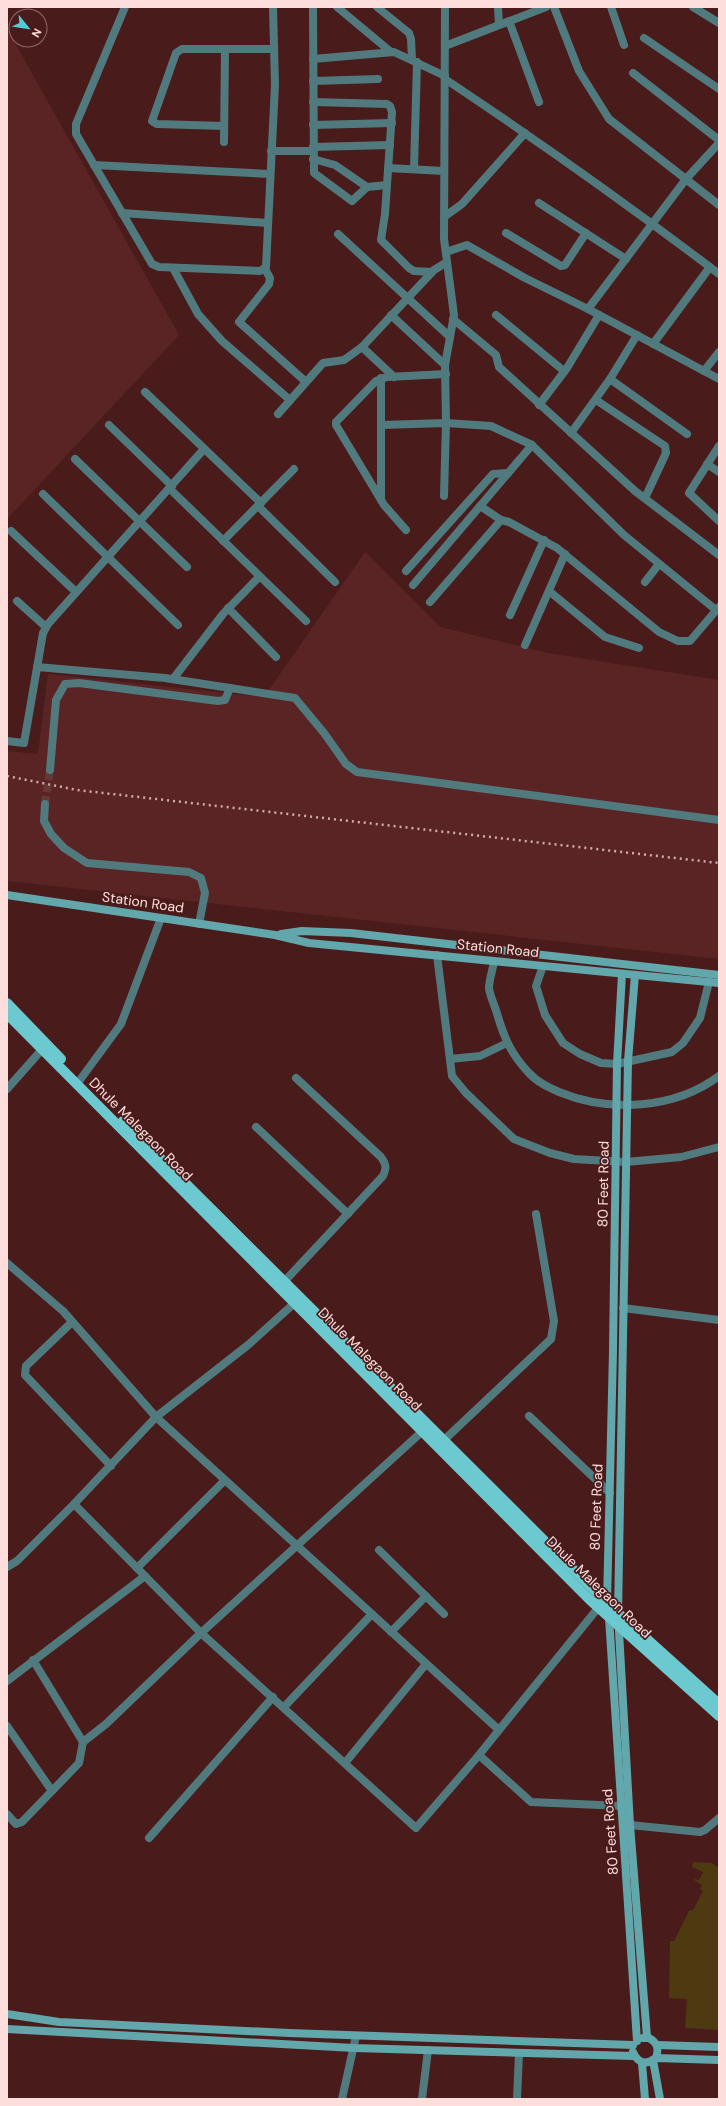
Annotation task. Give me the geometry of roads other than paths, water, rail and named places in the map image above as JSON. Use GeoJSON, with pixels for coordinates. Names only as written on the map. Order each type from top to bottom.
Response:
{"type":"FeatureCollection","features":[{"type":"Feature","properties":{"kind":"main road","name":"Station Road"},"geometry":{"type":"LineString","coordinates":[[7,895],[275,934],[314,943],[719,983]]}},
{"type":"Feature","properties":{"kind":"main road","name":"Station Road"},"geometry":{"type":"LineString","coordinates":[[275,934],[302,931],[352,933],[719,975]]}},
{"type":"Feature","properties":{"kind":"main road","name":"80 Feet Road"},"geometry":{"type":"LineString","coordinates":[[602,1605],[610,1493],[617,1064],[622,974]]}},
{"type":"Feature","properties":{"kind":"main road","name":"80 Feet Road"},"geometry":{"type":"LineString","coordinates":[[635,975],[628,1062],[624,1308],[613,1616],[635,2043]]}},
{"type":"Feature","properties":{"kind":"main road"},"geometry":{"type":"LineString","coordinates":[[7,1003],[45,1047]]}},
{"type":"Feature","properties":{"kind":"main road","name":"Dhule Malegaon Road"},"geometry":{"type":"LineString","coordinates":[[7,1014],[45,1047],[613,1616],[618,1627],[719,1716]]}},
{"type":"Feature","properties":{"kind":"main road"},"geometry":{"type":"LineString","coordinates":[[425,1429],[443,1441],[602,1605]]}},
{"type":"Feature","properties":{"kind":"main road"},"geometry":{"type":"LineString","coordinates":[[613,1616],[719,1704]]}},
{"type":"Feature","properties":{"kind":"main road","name":"80 Feet Road"},"geometry":{"type":"LineString","coordinates":[[618,1627],[630,1825],[647,2037]]}},
{"type":"Feature","properties":{"kind":"main road"},"geometry":{"type":"LineString","coordinates":[[7,2015],[59,2022],[356,2036],[635,2043],[647,2037],[654,2040],[657,2045],[658,2051],[655,2059],[660,2099]]}},
{"type":"Feature","properties":{"kind":"main road"},"geometry":{"type":"LineString","coordinates":[[7,2029],[354,2048],[634,2056],[642,2063],[645,2099]]}},
{"type":"Feature","properties":{"kind":"main road"},"geometry":{"type":"LineString","coordinates":[[634,2056],[635,2043]]}},
{"type":"Feature","properties":{"kind":"main road"},"geometry":{"type":"LineString","coordinates":[[657,2045],[719,2047]]}},
{"type":"Feature","properties":{"kind":"main road"},"geometry":{"type":"LineString","coordinates":[[642,2063],[650,2062],[655,2059],[719,2060]]}},
{"type":"Feature","properties":{"kind":"street"},"geometry":{"type":"LineString","coordinates":[[125,7],[75,128],[76,134],[150,262],[159,267],[173,268],[260,271],[265,268]]}},
{"type":"Feature","properties":{"kind":"street"},"geometry":{"type":"LineString","coordinates":[[273,7],[275,85],[265,268],[270,278],[270,284],[240,322],[306,382]]}},
{"type":"Feature","properties":{"kind":"street"},"geometry":{"type":"LineString","coordinates":[[313,7],[313,170],[316,176],[350,200],[355,199],[367,187],[387,185]]}},
{"type":"Feature","properties":{"kind":"street"},"geometry":{"type":"LineString","coordinates":[[337,7],[391,52],[414,61],[445,78],[653,224],[719,274]]}},
{"type":"Feature","properties":{"kind":"street"},"geometry":{"type":"LineString","coordinates":[[377,7],[409,33],[411,39],[414,61],[414,169]]}},
{"type":"Feature","properties":{"kind":"street"},"geometry":{"type":"LineString","coordinates":[[444,496],[446,423],[445,365],[453,319],[444,217],[445,7]]}},
{"type":"Feature","properties":{"kind":"street"},"geometry":{"type":"LineString","coordinates":[[498,7],[499,25]]}},
{"type":"Feature","properties":{"kind":"street"},"geometry":{"type":"LineString","coordinates":[[445,46],[546,7]]}},
{"type":"Feature","properties":{"kind":"street"},"geometry":{"type":"LineString","coordinates":[[554,7],[579,71],[609,119],[719,205]]}},
{"type":"Feature","properties":{"kind":"street"},"geometry":{"type":"LineString","coordinates":[[611,7],[624,45]]}},
{"type":"Feature","properties":{"kind":"street"},"geometry":{"type":"LineString","coordinates":[[693,7],[719,23]]}},
{"type":"Feature","properties":{"kind":"street"},"geometry":{"type":"LineString","coordinates":[[509,21],[539,102]]}},
{"type":"Feature","properties":{"kind":"street"},"geometry":{"type":"LineString","coordinates":[[644,38],[719,90]]}},
{"type":"Feature","properties":{"kind":"street"},"geometry":{"type":"LineString","coordinates":[[224,126],[157,124],[151,119],[176,53],[182,49],[274,49]]}},
{"type":"Feature","properties":{"kind":"street"},"geometry":{"type":"LineString","coordinates":[[224,142],[225,49]]}},
{"type":"Feature","properties":{"kind":"street"},"geometry":{"type":"LineString","coordinates":[[313,59],[391,52]]}},
{"type":"Feature","properties":{"kind":"street"},"geometry":{"type":"LineString","coordinates":[[633,73],[719,140]]}},
{"type":"Feature","properties":{"kind":"street"},"geometry":{"type":"LineString","coordinates":[[313,81],[378,79]]}},
{"type":"Feature","properties":{"kind":"street"},"geometry":{"type":"LineString","coordinates":[[313,102],[387,104],[392,109],[387,185],[381,240],[409,268],[414,271],[432,272]]}},
{"type":"Feature","properties":{"kind":"street"},"geometry":{"type":"LineString","coordinates":[[313,125],[392,123]]}},
{"type":"Feature","properties":{"kind":"street"},"geometry":{"type":"LineString","coordinates":[[444,217],[462,204],[525,133]]}},
{"type":"Feature","properties":{"kind":"street"},"geometry":{"type":"LineString","coordinates":[[588,309],[686,179],[719,144]]}},
{"type":"Feature","properties":{"kind":"street"},"geometry":{"type":"LineString","coordinates":[[272,151],[313,152],[390,145]]}},
{"type":"Feature","properties":{"kind":"street"},"geometry":{"type":"LineString","coordinates":[[313,152],[336,165],[367,187]]}},
{"type":"Feature","properties":{"kind":"street"},"geometry":{"type":"LineString","coordinates":[[94,165],[270,174]]}},
{"type":"Feature","properties":{"kind":"street"},"geometry":{"type":"LineString","coordinates":[[388,168],[444,171]]}},
{"type":"Feature","properties":{"kind":"street"},"geometry":{"type":"LineString","coordinates":[[538,203],[626,259]]}},
{"type":"Feature","properties":{"kind":"street"},"geometry":{"type":"LineString","coordinates":[[122,213],[268,223]]}},
{"type":"Feature","properties":{"kind":"street"},"geometry":{"type":"LineString","coordinates":[[506,233],[561,266],[565,265],[586,233]]}},
{"type":"Feature","properties":{"kind":"street"},"geometry":{"type":"LineString","coordinates":[[338,234],[450,337]]}},
{"type":"Feature","properties":{"kind":"street"},"geometry":{"type":"LineString","coordinates":[[446,252],[467,245],[525,278],[588,309],[719,379]]}},
{"type":"Feature","properties":{"kind":"street"},"geometry":{"type":"LineString","coordinates":[[278,414],[323,363],[344,360],[362,347],[432,272],[447,262]]}},
{"type":"Feature","properties":{"kind":"street"},"geometry":{"type":"LineString","coordinates":[[653,344],[710,267]]}},
{"type":"Feature","properties":{"kind":"street"},"geometry":{"type":"LineString","coordinates":[[173,268],[198,314],[222,341],[290,400]]}},
{"type":"Feature","properties":{"kind":"street"},"geometry":{"type":"LineString","coordinates":[[391,315],[445,365]]}},
{"type":"Feature","properties":{"kind":"street"},"geometry":{"type":"LineString","coordinates":[[496,315],[564,371]]}},
{"type":"Feature","properties":{"kind":"street"},"geometry":{"type":"LineString","coordinates":[[539,405],[564,371],[599,315]]}},
{"type":"Feature","properties":{"kind":"street"},"geometry":{"type":"LineString","coordinates":[[453,319],[496,355],[498,367],[539,405],[645,498],[719,555]]}},
{"type":"Feature","properties":{"kind":"street"},"geometry":{"type":"LineString","coordinates":[[571,433],[596,400],[637,336]]}},
{"type":"Feature","properties":{"kind":"street"},"geometry":{"type":"LineString","coordinates":[[362,347],[394,377]]}},
{"type":"Feature","properties":{"kind":"street"},"geometry":{"type":"LineString","coordinates":[[704,371],[719,352]]}},
{"type":"Feature","properties":{"kind":"street"},"geometry":{"type":"LineString","coordinates":[[406,530],[381,500],[336,425],[337,420],[372,383],[381,378],[446,374]]}},
{"type":"Feature","properties":{"kind":"street"},"geometry":{"type":"LineString","coordinates":[[381,378],[381,500]]}},
{"type":"Feature","properties":{"kind":"street"},"geometry":{"type":"LineString","coordinates":[[610,379],[687,434]]}},
{"type":"Feature","properties":{"kind":"street"},"geometry":{"type":"LineString","coordinates":[[145,392],[260,504],[335,582]]}},
{"type":"Feature","properties":{"kind":"street"},"geometry":{"type":"LineString","coordinates":[[596,400],[665,446],[666,453],[645,498]]}},
{"type":"Feature","properties":{"kind":"street"},"geometry":{"type":"LineString","coordinates":[[381,425],[446,423],[494,427],[532,445],[617,528],[659,564],[718,609],[690,641],[678,641],[657,630],[565,554],[544,540],[509,522],[502,520],[480,506]]}},
{"type":"Feature","properties":{"kind":"street"},"geometry":{"type":"LineString","coordinates":[[108,425],[306,621]]}},
{"type":"Feature","properties":{"kind":"street"},"geometry":{"type":"LineString","coordinates":[[413,585],[532,445]]}},
{"type":"Feature","properties":{"kind":"street"},"geometry":{"type":"LineString","coordinates":[[719,446],[689,493],[719,521]]}},
{"type":"Feature","properties":{"kind":"street"},"geometry":{"type":"LineString","coordinates":[[7,741],[24,743],[43,633],[46,627],[204,449]]}},
{"type":"Feature","properties":{"kind":"street"},"geometry":{"type":"LineString","coordinates":[[75,459],[187,567]]}},
{"type":"Feature","properties":{"kind":"street"},"geometry":{"type":"LineString","coordinates":[[707,464],[719,472]]}},
{"type":"Feature","properties":{"kind":"street"},"geometry":{"type":"LineString","coordinates":[[224,541],[294,469]]}},
{"type":"Feature","properties":{"kind":"street"},"geometry":{"type":"LineString","coordinates":[[406,571],[493,474],[508,473]]}},
{"type":"Feature","properties":{"kind":"street"},"geometry":{"type":"LineString","coordinates":[[43,494],[178,625]]}},
{"type":"Feature","properties":{"kind":"street"},"geometry":{"type":"LineString","coordinates":[[430,602],[502,520]]}},
{"type":"Feature","properties":{"kind":"street"},"geometry":{"type":"LineString","coordinates":[[11,531],[76,592]]}},
{"type":"Feature","properties":{"kind":"street"},"geometry":{"type":"LineString","coordinates":[[510,615],[544,540]]}},
{"type":"Feature","properties":{"kind":"street"},"geometry":{"type":"LineString","coordinates":[[525,644],[565,554]]}},
{"type":"Feature","properties":{"kind":"street"},"geometry":{"type":"LineString","coordinates":[[645,582],[659,564]]}},
{"type":"Feature","properties":{"kind":"street"},"geometry":{"type":"LineString","coordinates":[[173,679],[228,608],[259,576]]}},
{"type":"Feature","properties":{"kind":"street"},"geometry":{"type":"LineString","coordinates":[[549,591],[605,637],[639,648]]}},
{"type":"Feature","properties":{"kind":"street"},"geometry":{"type":"LineString","coordinates":[[17,601],[46,627]]}},
{"type":"Feature","properties":{"kind":"street"},"geometry":{"type":"LineString","coordinates":[[228,608],[276,657]]}},
{"type":"Feature","properties":{"kind":"street"},"geometry":{"type":"LineString","coordinates":[[37,667],[173,679],[295,698],[324,733],[346,764],[357,772],[719,820]]}},
{"type":"Feature","properties":{"kind":"street"},"geometry":{"type":"LineString","coordinates":[[50,770],[56,700],[65,684],[79,683],[218,701],[225,700],[230,688]]}},
{"type":"Feature","properties":{"kind":"street"},"geometry":{"type":"LineString","coordinates":[[45,804],[44,821],[52,834],[64,848],[87,863],[189,872],[202,878],[205,893],[199,924]]}},
{"type":"Feature","properties":{"kind":"street"},"geometry":{"type":"LineString","coordinates":[[79,1082],[121,1024],[161,918]]}},
{"type":"Feature","properties":{"kind":"street"},"geometry":{"type":"LineString","coordinates":[[437,955],[452,1076],[477,1104],[514,1139],[550,1153],[574,1159],[616,1162],[681,1157],[719,1147]]}},
{"type":"Feature","properties":{"kind":"street"},"geometry":{"type":"LineString","coordinates":[[494,961],[489,988],[506,1043],[529,1073],[546,1086],[568,1096],[592,1102],[627,1105],[659,1102],[688,1094],[708,1084],[719,1076]]}},
{"type":"Feature","properties":{"kind":"street"},"geometry":{"type":"LineString","coordinates":[[543,966],[536,986],[545,1015],[562,1043],[580,1054],[601,1063],[617,1064],[672,1052],[683,1043],[700,1018],[708,982]]}},
{"type":"Feature","properties":{"kind":"street"},"geometry":{"type":"LineString","coordinates":[[450,1059],[480,1056],[506,1043]]}},
{"type":"Feature","properties":{"kind":"street"},"geometry":{"type":"LineString","coordinates":[[7,1089],[45,1047]]}},
{"type":"Feature","properties":{"kind":"street"},"geometry":{"type":"LineString","coordinates":[[282,1285],[384,1176],[386,1169],[385,1163],[296,1078]]}},
{"type":"Feature","properties":{"kind":"street"},"geometry":{"type":"LineString","coordinates":[[256,1127],[348,1214]]}},
{"type":"Feature","properties":{"kind":"street"},"geometry":{"type":"LineString","coordinates":[[443,1441],[551,1339],[554,1321],[536,1214]]}},
{"type":"Feature","properties":{"kind":"street"},"geometry":{"type":"LineString","coordinates":[[7,1263],[63,1311],[156,1417],[499,1730]]}},
{"type":"Feature","properties":{"kind":"street"},"geometry":{"type":"LineString","coordinates":[[7,1567],[17,1561],[74,1504],[156,1417],[248,1345],[297,1300]]}},
{"type":"Feature","properties":{"kind":"street"},"geometry":{"type":"LineString","coordinates":[[624,1308],[719,1320]]}},
{"type":"Feature","properties":{"kind":"street"},"geometry":{"type":"LineString","coordinates":[[72,1322],[26,1366],[25,1375],[110,1466]]}},
{"type":"Feature","properties":{"kind":"street"},"geometry":{"type":"LineString","coordinates":[[529,1416],[610,1493]]}},
{"type":"Feature","properties":{"kind":"street"},"geometry":{"type":"LineString","coordinates":[[7,1814],[16,1824],[20,1824],[78,1764],[83,1742],[106,1724],[296,1546],[425,1429]]}},
{"type":"Feature","properties":{"kind":"street"},"geometry":{"type":"LineString","coordinates":[[137,1568],[225,1480]]}},
{"type":"Feature","properties":{"kind":"street"},"geometry":{"type":"LineString","coordinates":[[74,1504],[202,1633],[416,1828],[602,1605]]}},
{"type":"Feature","properties":{"kind":"street"},"geometry":{"type":"LineString","coordinates":[[379,1550],[444,1614]]}},
{"type":"Feature","properties":{"kind":"street"},"geometry":{"type":"LineString","coordinates":[[7,1681],[145,1576]]}},
{"type":"Feature","properties":{"kind":"street"},"geometry":{"type":"LineString","coordinates":[[391,1632],[426,1596]]}},
{"type":"Feature","properties":{"kind":"street"},"geometry":{"type":"LineString","coordinates":[[284,1707],[372,1614]]}},
{"type":"Feature","properties":{"kind":"street"},"geometry":{"type":"LineString","coordinates":[[33,1660],[83,1742]]}},
{"type":"Feature","properties":{"kind":"street"},"geometry":{"type":"LineString","coordinates":[[345,1763],[426,1664]]}},
{"type":"Feature","properties":{"kind":"street"},"geometry":{"type":"LineString","coordinates":[[149,1838],[273,1697]]}},
{"type":"Feature","properties":{"kind":"street"},"geometry":{"type":"LineString","coordinates":[[7,1726],[52,1791]]}},
{"type":"Feature","properties":{"kind":"street"},"geometry":{"type":"LineString","coordinates":[[478,1755],[531,1802],[622,1806]]}},
{"type":"Feature","properties":{"kind":"street"},"geometry":{"type":"LineString","coordinates":[[630,1825],[700,1832],[705,1830],[719,1818]]}},
{"type":"Feature","properties":{"kind":"street"},"geometry":{"type":"LineString","coordinates":[[342,2099],[356,2036]]}},
{"type":"Feature","properties":{"kind":"street"},"geometry":{"type":"LineString","coordinates":[[422,2099],[428,2050]]}},
{"type":"Feature","properties":{"kind":"street"},"geometry":{"type":"LineString","coordinates":[[517,2099],[519,2053]]}},
{"type":"Feature","properties":{"kind":"tunnel"},"geometry":{"type":"LineString","coordinates":[[45,804],[50,770]]}},
{"type":"Feature","properties":{"kind":"railway"},"geometry":{"type":"LineString","coordinates":[[7,776],[77,790],[719,863]]}}]}
